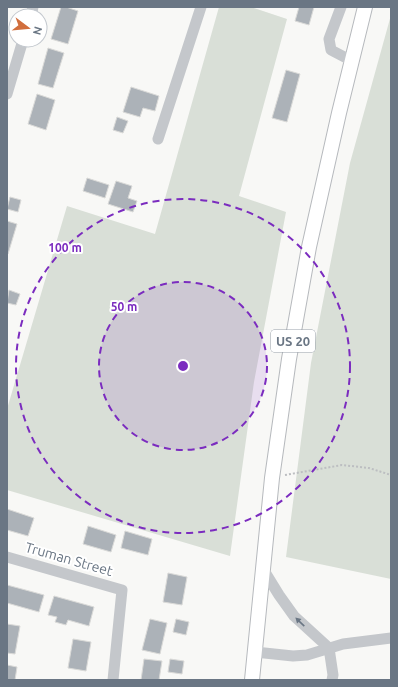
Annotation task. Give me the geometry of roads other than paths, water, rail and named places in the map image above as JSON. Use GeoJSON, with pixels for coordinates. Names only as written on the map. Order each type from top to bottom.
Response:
{"type":"FeatureCollection","features":[{"type":"Feature","properties":{"kind":"main road","name":"US 20"},"geometry":{"type":"LineString","coordinates":[[252,680],[272,478],[289,360],[309,247],[365,7]]}},
{"type":"Feature","properties":{"kind":"street"},"geometry":{"type":"LineString","coordinates":[[158,139],[201,7]]}},
{"type":"Feature","properties":{"kind":"street"},"geometry":{"type":"LineString","coordinates":[[341,7],[329,39],[331,50],[352,61]]}},
{"type":"Feature","properties":{"kind":"street"},"geometry":{"type":"LineString","coordinates":[[7,94],[21,48]]}},
{"type":"Feature","properties":{"kind":"street","name":"Truman Street"},"geometry":{"type":"LineString","coordinates":[[7,557],[122,590],[113,680]]}},
{"type":"Feature","properties":{"kind":"street"},"geometry":{"type":"LineString","coordinates":[[263,569],[294,616],[329,648],[333,675],[332,680]]}},
{"type":"Feature","properties":{"kind":"street"},"geometry":{"type":"LineString","coordinates":[[255,652],[293,656],[307,655],[350,643],[391,638]]}}]}
